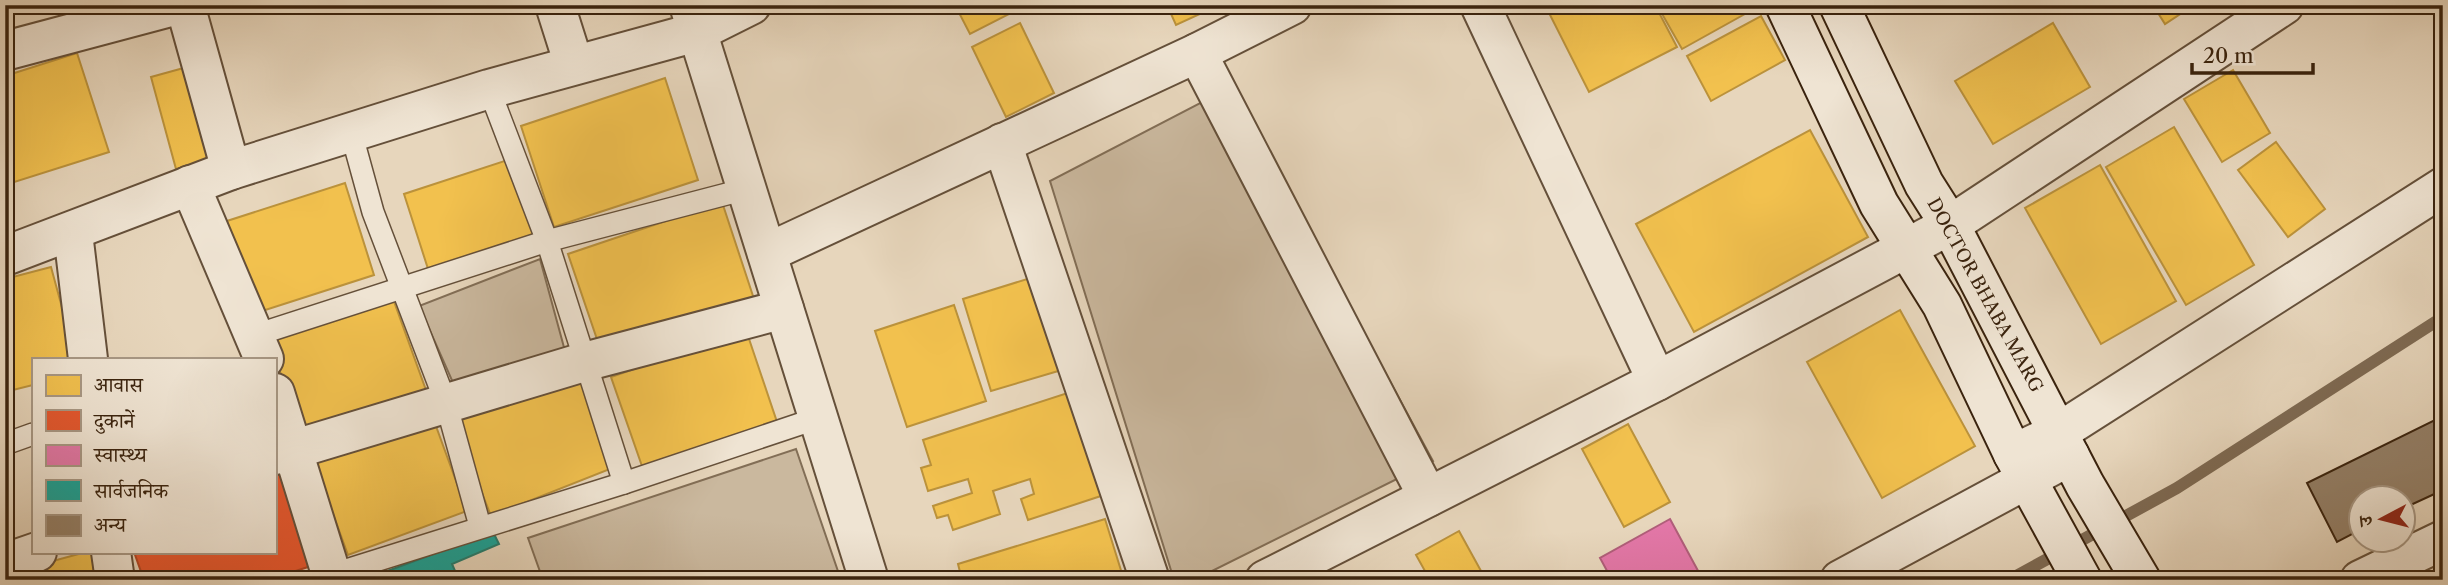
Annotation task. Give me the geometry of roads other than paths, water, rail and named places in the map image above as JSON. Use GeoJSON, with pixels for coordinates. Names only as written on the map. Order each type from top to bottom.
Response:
{"type":"FeatureCollection","features":[{"type":"Feature","properties":{"kind":"street"},"geometry":{"type":"LineString","coordinates":[[5,51],[178,5]]}},
{"type":"Feature","properties":{"kind":"street"},"geometry":{"type":"LineString","coordinates":[[185,5],[231,170]]}},
{"type":"Feature","properties":{"kind":"street"},"geometry":{"type":"LineString","coordinates":[[555,5],[574,65]]}},
{"type":"Feature","properties":{"kind":"street"},"geometry":{"type":"LineString","coordinates":[[5,256],[73,233],[231,170],[574,65],[693,19],[751,5]]}},
{"type":"Feature","properties":{"kind":"street"},"geometry":{"type":"LineString","coordinates":[[767,253],[1197,53],[1292,5]]}},
{"type":"Feature","properties":{"kind":"street"},"geometry":{"type":"LineString","coordinates":[[1480,5],[1657,381]]}},
{"type":"Feature","properties":{"kind":"street"},"geometry":{"type":"LineString","coordinates":[[1785,5],[1879,204],[1908,245],[1942,305],[2029,482],[2082,580]]}},
{"type":"Feature","properties":{"kind":"street"},"geometry":{"type":"LineString","coordinates":[[1265,580],[1657,381],[1950,225],[2284,5]]}},
{"type":"Feature","properties":{"kind":"street","name":"DOCTOR BHABA MARG"},"geometry":{"type":"LineString","coordinates":[[1840,6],[1924,184],[1950,225],[2071,458],[2141,580]]}},
{"type":"Feature","properties":{"kind":"street"},"geometry":{"type":"LineString","coordinates":[[693,19],[869,580]]}},
{"type":"Feature","properties":{"kind":"street"},"geometry":{"type":"LineString","coordinates":[[1197,53],[1428,497]]}},
{"type":"Feature","properties":{"kind":"street"},"geometry":{"type":"LineString","coordinates":[[1002,144],[1150,580]]}},
{"type":"Feature","properties":{"kind":"street"},"geometry":{"type":"LineString","coordinates":[[190,185],[260,347]]}},
{"type":"Feature","properties":{"kind":"street"},"geometry":{"type":"LineString","coordinates":[[1840,580],[2071,458],[2443,187]]}},
{"type":"Feature","properties":{"kind":"street"},"geometry":{"type":"LineString","coordinates":[[73,233],[88,358]]}},
{"type":"Feature","properties":{"kind":"street"},"geometry":{"type":"LineString","coordinates":[[284,452],[584,362],[784,309]]}},
{"type":"Feature","properties":{"kind":"street"},"geometry":{"type":"LineString","coordinates":[[276,400],[284,452],[327,578]]}},
{"type":"Feature","properties":{"kind":"street"},"geometry":{"type":"LineString","coordinates":[[2360,580],[2443,540]]}},
{"type":"Feature","properties":{"kind":"street"},"geometry":{"type":"LineString","coordinates":[[5,563],[32,554]]}},
{"type":"Feature","properties":{"kind":"street"},"geometry":{"type":"LineString","coordinates":[[110,554],[116,580]]}},
{"type":"Feature","properties":{"kind":"lane"},"geometry":{"type":"LineString","coordinates":[[489,89],[547,241],[624,484]]}},
{"type":"Feature","properties":{"kind":"lane"},"geometry":{"type":"LineString","coordinates":[[351,132],[373,212],[446,403],[480,526]]}},
{"type":"Feature","properties":{"kind":"lane"},"geometry":{"type":"LineString","coordinates":[[260,347],[402,290],[547,241],[746,188]]}},
{"type":"Feature","properties":{"kind":"lane"},"geometry":{"type":"LineString","coordinates":[[327,578],[480,526],[624,484],[818,418]]}},
{"type":"Feature","properties":{"kind":"lane"},"geometry":{"type":"LineString","coordinates":[[5,444],[32,434]]}},
{"type":"Feature","properties":{"kind":"waterway"},"geometry":{"type":"LineString","coordinates":[[2009,580],[2177,488],[2443,317]]}}]}
